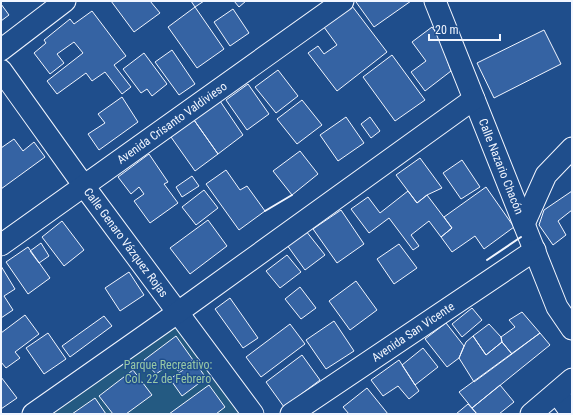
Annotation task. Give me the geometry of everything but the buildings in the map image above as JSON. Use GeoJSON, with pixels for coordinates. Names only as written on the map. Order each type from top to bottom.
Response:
{"type":"FeatureCollection","features":[{"type":"Feature","properties":{"kind":"street"},"geometry":{"type":"LineString","coordinates":[[1,50],[65,1]]}},
{"type":"Feature","properties":{"kind":"street","name":"Avenida Crisanto Valdivieso"},"geometry":{"type":"LineString","coordinates":[[1,245],[343,1]]}},
{"type":"Feature","properties":{"kind":"street","name":"Calle Nazario Chacón"},"geometry":{"type":"LineString","coordinates":[[435,1],[524,224],[536,250],[557,306],[572,329]]}},
{"type":"Feature","properties":{"kind":"street","name":"Calle Genaro Vázquez Rojas"},"geometry":{"type":"LineString","coordinates":[[1,70],[177,313],[253,414]]}},
{"type":"Feature","properties":{"kind":"street"},"geometry":{"type":"LineString","coordinates":[[33,414],[177,313],[474,99]]}},
{"type":"Feature","properties":{"kind":"street"},"geometry":{"type":"LineString","coordinates":[[524,224],[546,175],[572,148]]}},
{"type":"Feature","properties":{"kind":"street","name":"Avenida San Vicente"},"geometry":{"type":"LineString","coordinates":[[291,414],[536,250]]}},
{"type":"Feature","properties":{"kind":"street"},"geometry":{"type":"LineString","coordinates":[[531,414],[564,386],[572,414]]}},
{"type":"Feature","properties":{"kind":"green space","name":"Parque Recreativo: Col. 22 de Febrero"},"geometry":{"type":"Polygon","coordinates":[[[177,313],[253,414],[35,414],[177,313]]]}},
{"type":"Feature","properties":{"kind":"wall"},"geometry":{"type":"LineString","coordinates":[[265,211],[292,195]]}},
{"type":"Feature","properties":{"kind":"wall"},"geometry":{"type":"LineString","coordinates":[[487,260],[521,237]]}}]}
